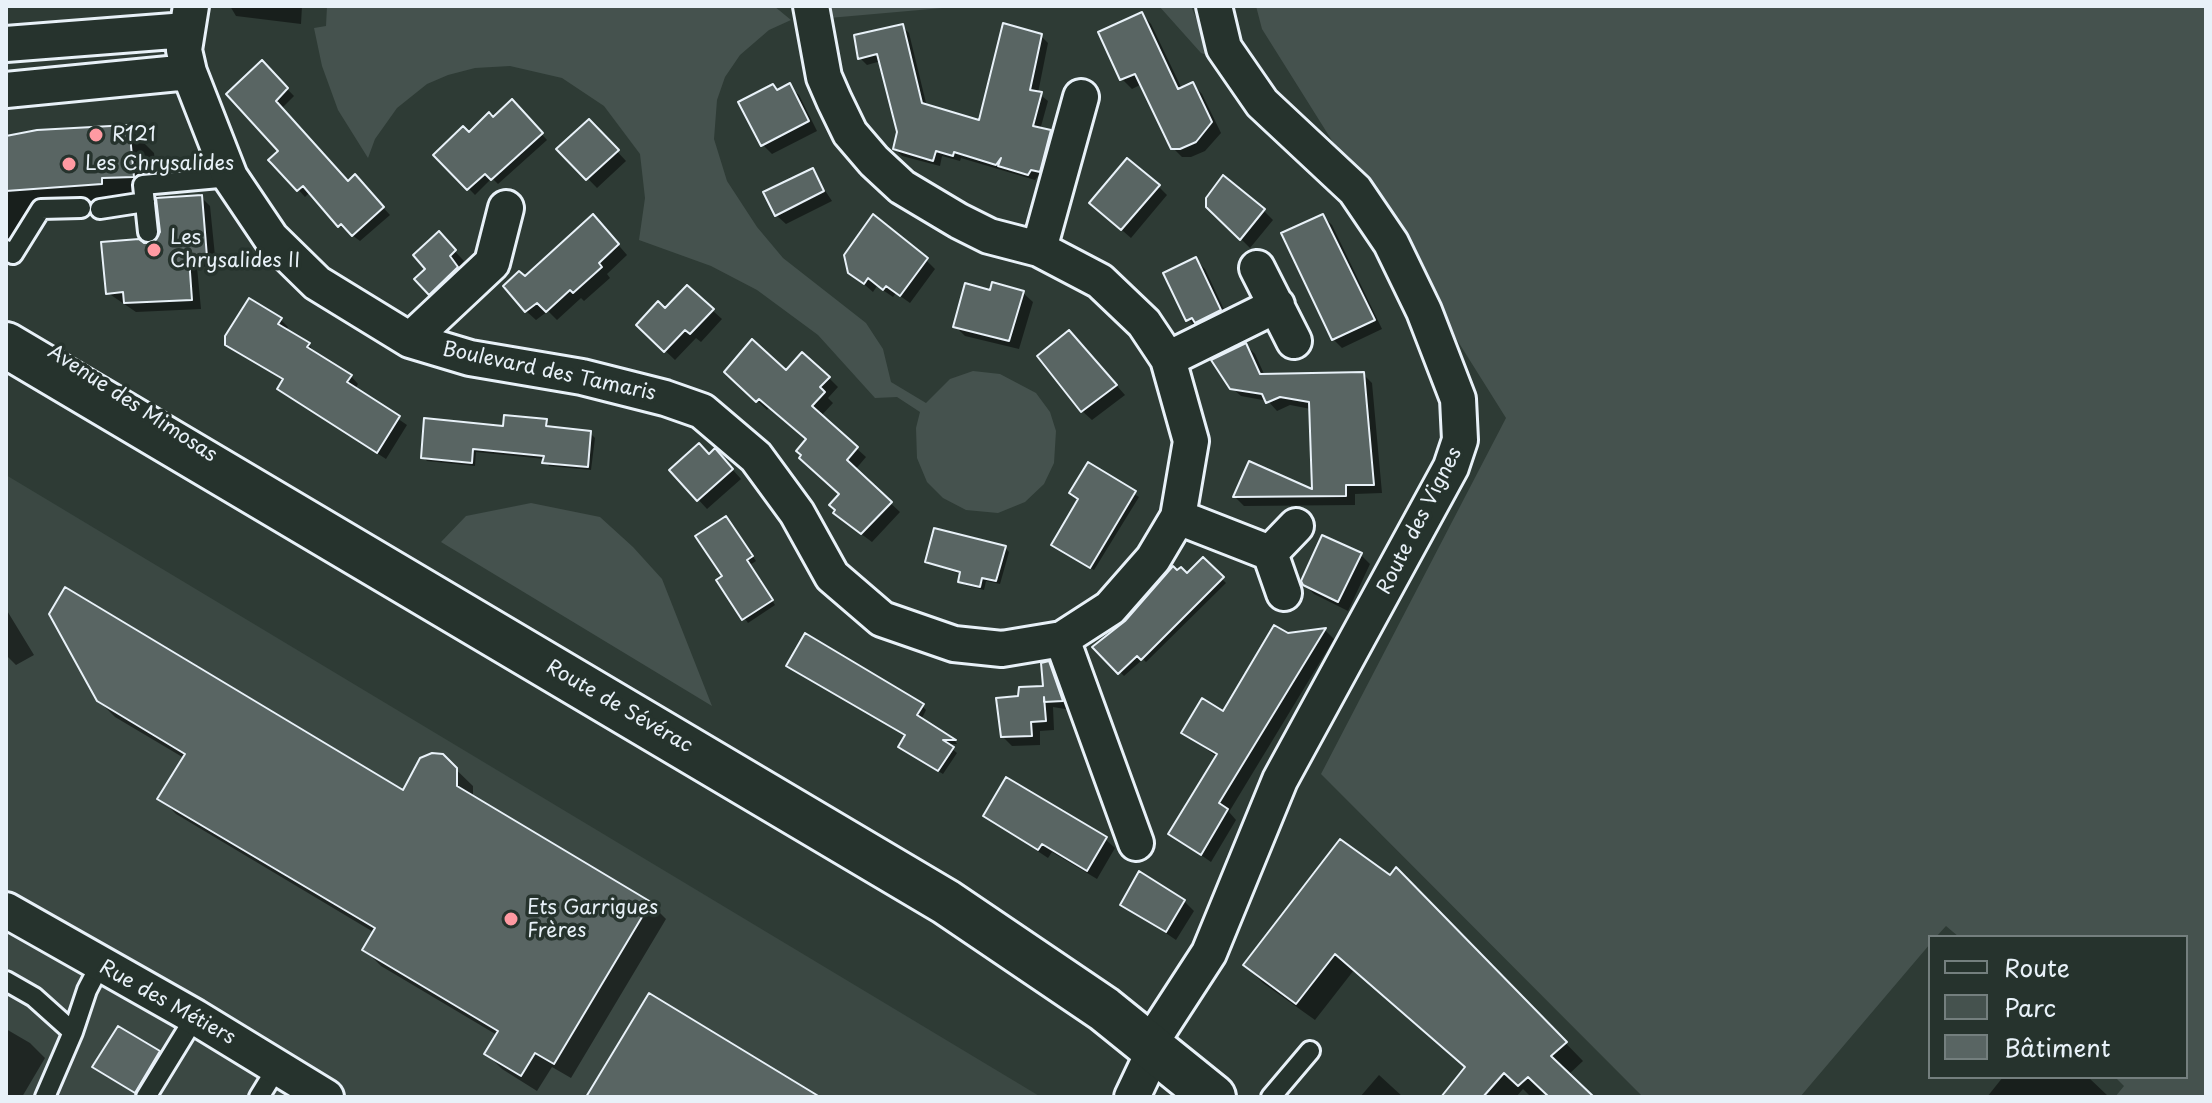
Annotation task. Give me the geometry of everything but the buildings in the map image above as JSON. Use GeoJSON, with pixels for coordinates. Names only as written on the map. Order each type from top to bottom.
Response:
{"type":"FeatureCollection","features":[{"type":"Feature","properties":{"kind":"main road","name":"Route de Sévérac"},"geometry":{"type":"LineString","coordinates":[[6,345],[946,902],[1104,1009],[1149,1075],[1213,1097]]}},
{"type":"Feature","properties":{"kind":"main road","name":"Route de Sévérac"},"geometry":{"type":"LineString","coordinates":[[6,368],[731,787],[838,854],[1149,1075],[1195,1097]]}},
{"type":"Feature","properties":{"kind":"street","name":"Boulevard des Tamaris"},"geometry":{"type":"LineString","coordinates":[[6,44],[189,18],[184,50],[189,72],[230,177],[271,238],[317,283],[410,340],[470,358],[610,384],[702,411],[756,457],[797,513],[832,576],[882,619],[954,644],[1002,649],[1062,639],[1110,608],[1153,559],[1178,517],[1191,441],[1168,359],[1144,323],[1100,281],[1039,249],[989,236],[959,221],[902,187],[874,161],[850,133],[829,88],[811,6]]}},
{"type":"Feature","properties":{"kind":"street","name":"Route des Vignes"},"geometry":{"type":"LineString","coordinates":[[1149,1075],[1157,1033],[1209,953],[1280,780],[1451,467],[1460,440],[1458,399],[1424,311],[1391,243],[1355,190],[1262,103],[1224,48],[1214,6]]}},
{"type":"Feature","properties":{"kind":"street"},"geometry":{"type":"LineString","coordinates":[[6,90],[189,72]]}},
{"type":"Feature","properties":{"kind":"street"},"geometry":{"type":"LineString","coordinates":[[1039,249],[1081,97]]}},
{"type":"Feature","properties":{"kind":"street","name":"Boulevard des Tamaris"},"geometry":{"type":"LineString","coordinates":[[410,340],[492,263],[506,208]]}},
{"type":"Feature","properties":{"kind":"street"},"geometry":{"type":"LineString","coordinates":[[1257,268],[1294,341]]}},
{"type":"Feature","properties":{"kind":"street"},"geometry":{"type":"LineString","coordinates":[[1168,359],[1277,305]]}},
{"type":"Feature","properties":{"kind":"street","name":"Avenue des Mimosas"},"geometry":{"type":"LineString","coordinates":[[6,325],[210,450],[252,490]]}},
{"type":"Feature","properties":{"kind":"street"},"geometry":{"type":"LineString","coordinates":[[1178,517],[1270,553],[1284,593]]}},
{"type":"Feature","properties":{"kind":"street"},"geometry":{"type":"LineString","coordinates":[[1270,553],[1296,526]]}},
{"type":"Feature","properties":{"kind":"street"},"geometry":{"type":"LineString","coordinates":[[1062,639],[1136,843]]}},
{"type":"Feature","properties":{"kind":"street","name":"Rue des Métiers"},"geometry":{"type":"LineString","coordinates":[[6,910],[195,1017],[326,1097]]}},
{"type":"Feature","properties":{"kind":"lane"},"geometry":{"type":"LineString","coordinates":[[148,232],[143,185],[230,177]]}},
{"type":"Feature","properties":{"kind":"lane"},"geometry":{"type":"LineString","coordinates":[[6,250],[13,254],[41,209],[145,202]]}},
{"type":"Feature","properties":{"kind":"lane"},"geometry":{"type":"LineString","coordinates":[[45,1097],[100,965]]}},
{"type":"Feature","properties":{"kind":"lane"},"geometry":{"type":"LineString","coordinates":[[6,981],[34,997],[73,1032]]}},
{"type":"Feature","properties":{"kind":"lane"},"geometry":{"type":"LineString","coordinates":[[146,1097],[195,1017]]}},
{"type":"Feature","properties":{"kind":"lane"},"geometry":{"type":"LineString","coordinates":[[1271,1097],[1310,1051]]}},
{"type":"Feature","properties":{"kind":"lane"},"geometry":{"type":"LineString","coordinates":[[259,1097],[278,1066]]}},
{"type":"Feature","properties":{"kind":"shaded area"},"geometry":{"type":"Polygon","coordinates":[[[6,475],[1041,1097],[6,1097],[6,475]]]}},
{"type":"Feature","properties":{"kind":"green space"},"geometry":{"type":"Polygon","coordinates":[[[327,6],[774,6],[791,20],[769,30],[740,55],[725,77],[717,100],[714,139],[727,181],[757,227],[783,258],[866,323],[883,349],[891,382],[926,403],[950,379],[973,371],[1000,374],[1036,393],[1050,412],[1056,431],[1054,463],[1044,484],[1025,502],[998,513],[966,510],[943,498],[927,482],[917,458],[916,428],[920,412],[897,397],[875,398],[818,335],[757,290],[711,266],[639,240],[645,198],[640,154],[604,106],[562,78],[510,66],[475,68],[448,75],[427,84],[397,108],[375,139],[368,158],[338,110],[322,66],[314,28],[326,26],[327,6]]]}},
{"type":"Feature","properties":{"kind":"green space"},"geometry":{"type":"Polygon","coordinates":[[[829,6],[965,6],[829,18],[829,6]]]}},
{"type":"Feature","properties":{"kind":"green space"},"geometry":{"type":"Polygon","coordinates":[[[1159,6],[1191,6],[1212,57],[1201,53],[1159,6]]]}},
{"type":"Feature","properties":{"kind":"green space"},"geometry":{"type":"Polygon","coordinates":[[[1256,6],[2206,6],[2206,1097],[2115,1097],[2124,1086],[2117,1079],[2188,1079],[2188,935],[1957,935],[1946,926],[1938,935],[1928,935],[1928,946],[1800,1097],[1643,1097],[1321,774],[1506,418],[1262,29],[1256,6]]]}},
{"type":"Feature","properties":{"kind":"green space"},"geometry":{"type":"Polygon","coordinates":[[[531,503],[600,517],[662,579],[712,706],[441,542],[466,516],[531,503]]]}},
{"type":"Feature","properties":{"kind":"place","name":"R121"},"geometry":{"type":"Point","coordinates":[96,135]}},
{"type":"Feature","properties":{"kind":"place","name":"Les Chrysalides"},"geometry":{"type":"Point","coordinates":[69,164]}},
{"type":"Feature","properties":{"kind":"place","name":"Les Chrysalides II"},"geometry":{"type":"Point","coordinates":[154,250]}},
{"type":"Feature","properties":{"kind":"place","name":"Ets Garrigues Frères"},"geometry":{"type":"Point","coordinates":[511,919]}}]}
